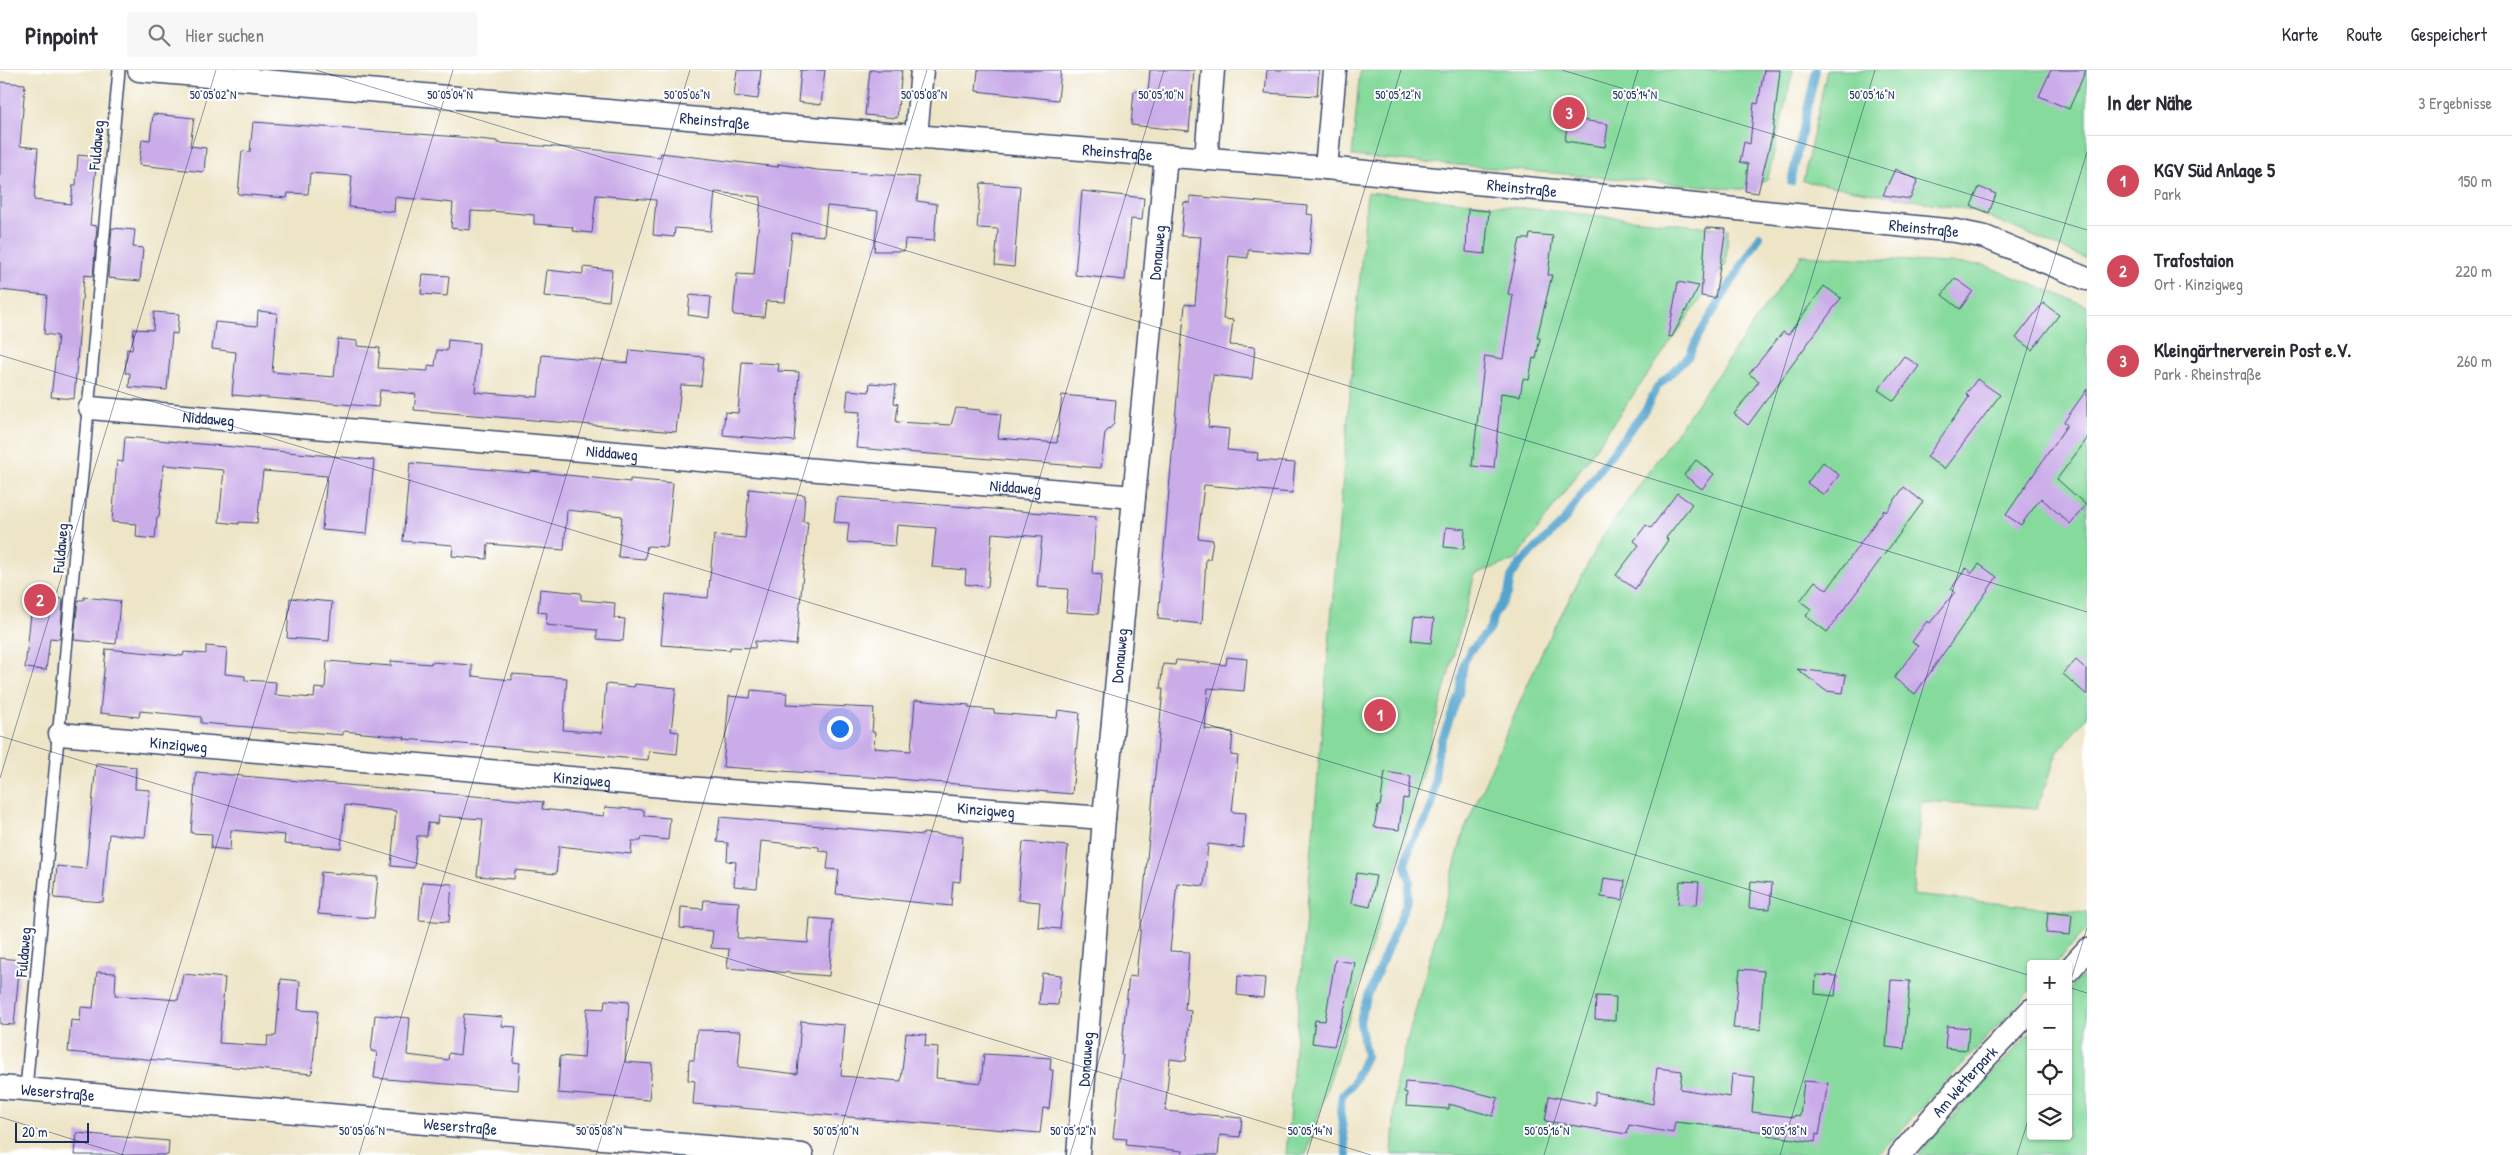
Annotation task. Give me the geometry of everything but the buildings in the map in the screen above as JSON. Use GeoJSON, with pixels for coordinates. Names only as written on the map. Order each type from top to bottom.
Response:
{"type":"FeatureCollection","features":[{"type":"Feature","properties":{"kind":"street","name":"Rheinstraße"},"geometry":{"type":"LineString","coordinates":[[139,70],[257,76],[916,136],[1326,168],[1972,233],[2087,279]]}},
{"type":"Feature","properties":{"kind":"street"},"geometry":{"type":"LineString","coordinates":[[916,136],[922,70]]}},
{"type":"Feature","properties":{"kind":"street"},"geometry":{"type":"LineString","coordinates":[[1206,159],[1213,70]]}},
{"type":"Feature","properties":{"kind":"street"},"geometry":{"type":"LineString","coordinates":[[1326,168],[1335,70]]}},
{"type":"Feature","properties":{"kind":"street","name":"Donauweg"},"geometry":{"type":"LineString","coordinates":[[1078,1155],[1104,818],[1166,156]]}},
{"type":"Feature","properties":{"kind":"street","name":"Niddaweg"},"geometry":{"type":"LineString","coordinates":[[90,408],[1134,497]]}},
{"type":"Feature","properties":{"kind":"street","name":"Kinzigweg"},"geometry":{"type":"LineString","coordinates":[[60,734],[686,788],[1104,818]]}},
{"type":"Feature","properties":{"kind":"street"},"geometry":{"type":"LineString","coordinates":[[2072,967],[2087,950]]}},
{"type":"Feature","properties":{"kind":"street","name":"Am Wetterpark"},"geometry":{"type":"LineString","coordinates":[[1900,1155],[1971,1073],[2027,1014]]}},
{"type":"Feature","properties":{"kind":"street","name":"Weserstraße"},"geometry":{"type":"LineString","coordinates":[[0,1087],[802,1155]]}},
{"type":"Feature","properties":{"kind":"lane","name":"Fuldaweg"},"geometry":{"type":"LineString","coordinates":[[26,1089],[90,408],[119,70]]}},
{"type":"Feature","properties":{"kind":"green space"},"geometry":{"type":"Polygon","coordinates":[[[1360,70],[1793,70],[1768,178],[1750,190],[1352,156],[1360,70]]]}},
{"type":"Feature","properties":{"kind":"green space"},"geometry":{"type":"Polygon","coordinates":[[[1827,70],[2087,70],[2087,259],[1972,210],[1803,181],[1827,70]]]}},
{"type":"Feature","properties":{"kind":"green space"},"geometry":{"type":"Polygon","coordinates":[[[1367,192],[1728,229],[1726,264],[1516,560],[1475,574],[1400,856],[1306,1155],[1286,1155],[1367,192]]]}},
{"type":"Feature","properties":{"kind":"green space"},"geometry":{"type":"Polygon","coordinates":[[[1802,255],[1984,265],[2087,306],[2087,717],[2058,751],[2037,808],[1921,801],[1913,895],[2087,912],[2087,929],[2059,960],[2027,960],[2027,994],[1878,1155],[1392,1155],[1396,1082],[1464,831],[1544,647],[1601,539],[1802,255]]]}},
{"type":"Feature","properties":{"kind":"green space"},"geometry":{"type":"Polygon","coordinates":[[[2087,971],[2087,1155],[1917,1155],[2027,1036],[2027,1140],[2072,1140],[2072,987],[2087,971]]]}},
{"type":"Feature","properties":{"kind":"waterway"},"geometry":{"type":"LineString","coordinates":[[1791,182],[1816,70]]}},
{"type":"Feature","properties":{"kind":"waterway"},"geometry":{"type":"LineString","coordinates":[[1347,1155],[1340,1111],[1342,1095],[1352,1085],[1366,1056],[1360,1022],[1363,1008],[1406,904],[1410,881],[1405,865],[1411,843],[1425,822],[1432,805],[1438,751],[1459,694],[1464,663],[1470,651],[1491,628],[1493,617],[1508,594],[1511,577],[1519,565],[1563,522],[1599,470],[1646,409],[1657,387],[1689,356],[1699,335],[1760,236]]}},
{"type":"Feature","properties":{"kind":"place","name":"Kleingärtnerverein Post e.V."},"geometry":{"type":"Point","coordinates":[1569,113]}},
{"type":"Feature","properties":{"kind":"place","name":"Trafostaion"},"geometry":{"type":"Point","coordinates":[40,600]}},
{"type":"Feature","properties":{"kind":"place","name":"KGV Süd Anlage 5"},"geometry":{"type":"Point","coordinates":[1380,715]}}]}
